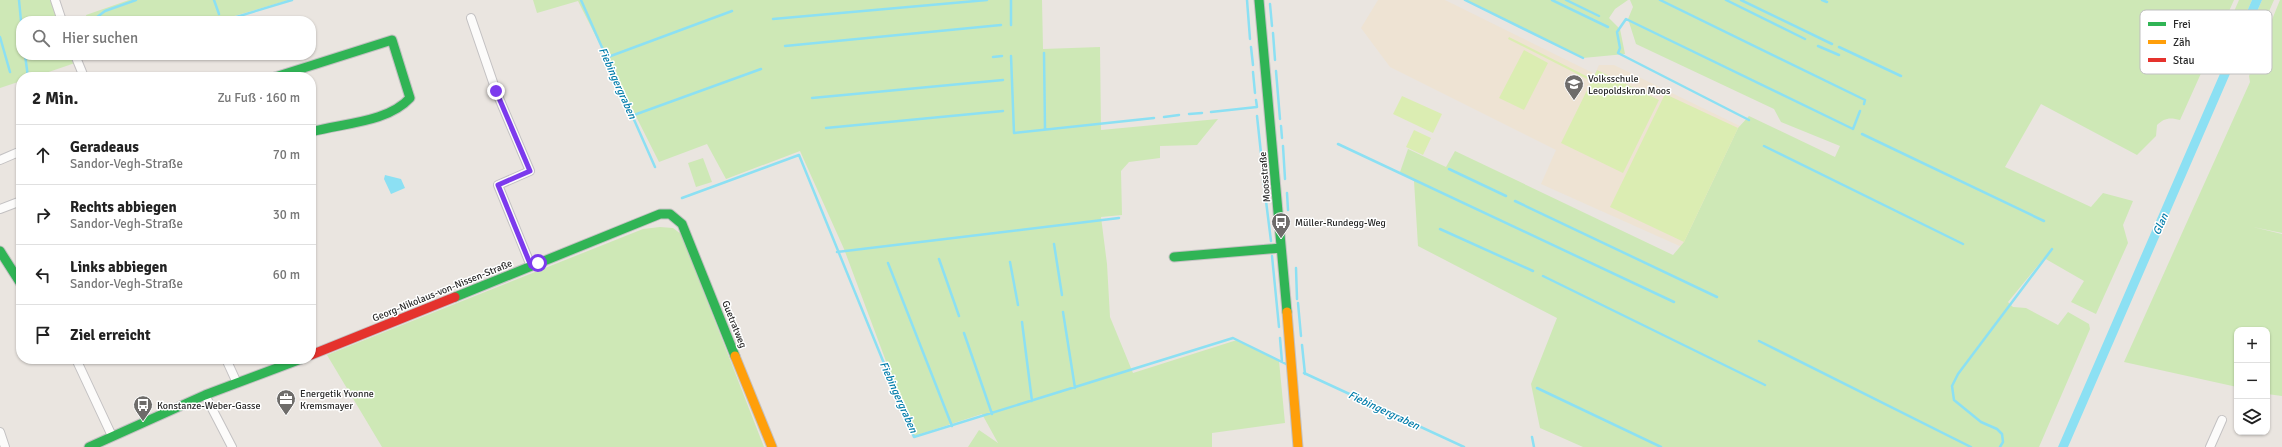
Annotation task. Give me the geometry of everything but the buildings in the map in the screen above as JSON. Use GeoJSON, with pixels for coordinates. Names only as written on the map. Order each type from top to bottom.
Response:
{"type":"FeatureCollection","features":[{"type":"Feature","properties":{"kind":"street"},"geometry":{"type":"LineString","coordinates":[[55,0],[60,16]]}},
{"type":"Feature","properties":{"kind":"street","name":"Moosstraße"},"geometry":{"type":"LineString","coordinates":[[1259,0],[1298,447]]}},
{"type":"Feature","properties":{"kind":"street"},"geometry":{"type":"LineString","coordinates":[[471,18],[496,91],[530,171],[498,185],[531,266]]}},
{"type":"Feature","properties":{"kind":"street"},"geometry":{"type":"LineString","coordinates":[[291,72],[392,40],[410,98],[405,105],[370,118],[331,125],[316,130]]}},
{"type":"Feature","properties":{"kind":"street"},"geometry":{"type":"LineString","coordinates":[[77,60],[82,72]]}},
{"type":"Feature","properties":{"kind":"street"},"geometry":{"type":"LineString","coordinates":[[0,160],[16,153]]}},
{"type":"Feature","properties":{"kind":"street"},"geometry":{"type":"LineString","coordinates":[[0,209],[16,203]]}},
{"type":"Feature","properties":{"kind":"street","name":"Georg-Nikolaus-von-Nissen-Straße"},"geometry":{"type":"LineString","coordinates":[[316,353],[660,214],[670,214]]}},
{"type":"Feature","properties":{"kind":"street","name":"Guetratweg"},"geometry":{"type":"LineString","coordinates":[[670,214],[682,224],[772,447]]}},
{"type":"Feature","properties":{"kind":"street"},"geometry":{"type":"LineString","coordinates":[[1174,256],[1281,248]]}},
{"type":"Feature","properties":{"kind":"street"},"geometry":{"type":"LineString","coordinates":[[0,251],[16,276]]}},
{"type":"Feature","properties":{"kind":"street"},"geometry":{"type":"LineString","coordinates":[[78,364],[112,436]]}},
{"type":"Feature","properties":{"kind":"street"},"geometry":{"type":"LineString","coordinates":[[228,364],[237,383]]}},
{"type":"Feature","properties":{"kind":"street"},"geometry":{"type":"LineString","coordinates":[[89,447],[205,395],[287,364]]}},
{"type":"Feature","properties":{"kind":"street"},"geometry":{"type":"LineString","coordinates":[[205,395],[232,447]]}},
{"type":"Feature","properties":{"kind":"street"},"geometry":{"type":"LineString","coordinates":[[2210,447],[2222,420]]}},
{"type":"Feature","properties":{"kind":"street"},"geometry":{"type":"LineString","coordinates":[[0,432],[4,447]]}},
{"type":"Feature","properties":{"kind":"shaded area","name":"Volksschule Leopoldskron Moos"},"geometry":{"type":"Polygon","coordinates":[[[1378,0],[1445,0],[1595,74],[1599,65],[1614,65],[1744,128],[1684,248],[1541,184],[1556,150],[1390,67],[1361,28],[1378,0]]]}},
{"type":"Feature","properties":{"kind":"green space"},"geometry":{"type":"Polygon","coordinates":[[[0,0],[52,0],[57,16],[16,16],[16,60],[74,60],[75,63],[49,72],[16,72],[16,83],[0,88],[0,0]]]}},
{"type":"Feature","properties":{"kind":"green space"},"geometry":{"type":"Polygon","coordinates":[[[129,0],[289,0],[234,16],[86,15],[129,0]]]}},
{"type":"Feature","properties":{"kind":"green space"},"geometry":{"type":"Polygon","coordinates":[[[533,0],[1042,0],[1043,49],[1100,47],[1101,130],[1218,119],[1197,145],[1160,146],[1160,158],[1129,162],[1121,171],[1122,215],[1101,217],[1107,264],[1110,317],[1133,373],[1237,340],[1279,361],[1285,423],[1212,433],[1212,447],[968,447],[979,430],[998,443],[982,414],[914,436],[844,249],[800,151],[726,179],[707,144],[659,162],[578,1],[537,13],[533,0]]]}},
{"type":"Feature","properties":{"kind":"green space"},"geometry":{"type":"Polygon","coordinates":[[[1464,0],[1628,0],[1615,9],[1609,18],[1620,29],[1625,54],[1583,58],[1464,0]]]}},
{"type":"Feature","properties":{"kind":"green space"},"geometry":{"type":"Polygon","coordinates":[[[1630,0],[2234,0],[2230,10],[2140,10],[2140,74],[2201,74],[2180,120],[2167,119],[2157,125],[2156,136],[2137,155],[2041,104],[2005,167],[2091,207],[2103,193],[2133,201],[2123,225],[2128,243],[2096,314],[2071,302],[2084,281],[2044,258],[2008,302],[2013,307],[2026,308],[2058,325],[2068,312],[2089,324],[2090,329],[2039,447],[1583,447],[1540,428],[1531,384],[1557,318],[1418,246],[1414,181],[1400,172],[1408,149],[1446,167],[1455,151],[1673,255],[1684,242],[1738,128],[1749,116],[1835,157],[1840,146],[1781,122],[1774,109],[1636,44],[1628,19],[1633,7],[1630,0]]]}},
{"type":"Feature","properties":{"kind":"green space"},"geometry":{"type":"Polygon","coordinates":[[[2239,0],[2252,0],[2248,10],[2235,10],[2239,0]]]}},
{"type":"Feature","properties":{"kind":"green space"},"geometry":{"type":"Polygon","coordinates":[[[2262,0],[2274,0],[2270,10],[2258,10],[2262,0]]]}},
{"type":"Feature","properties":{"kind":"green space"},"geometry":{"type":"Polygon","coordinates":[[[2280,0],[2282,0],[2282,233],[2253,227],[2282,234],[2282,396],[2270,394],[2270,327],[2234,327],[2234,386],[2124,362],[2250,82],[2250,74],[2272,74],[2272,20],[2280,0]]]}},
{"type":"Feature","properties":{"kind":"green space"},"geometry":{"type":"Polygon","coordinates":[[[1509,37],[1590,78],[1589,80],[1508,39],[1509,37]]]}},
{"type":"Feature","properties":{"kind":"green space"},"geometry":{"type":"Polygon","coordinates":[[[1524,50],[1548,63],[1524,110],[1499,98],[1524,50]]]}},
{"type":"Feature","properties":{"kind":"green space"},"geometry":{"type":"Polygon","coordinates":[[[1597,70],[1659,100],[1623,173],[1561,143],[1597,70]]]}},
{"type":"Feature","properties":{"kind":"green space"},"geometry":{"type":"Polygon","coordinates":[[[1665,94],[1738,128],[1684,242],[1610,207],[1665,94]]]}},
{"type":"Feature","properties":{"kind":"green space"},"geometry":{"type":"Polygon","coordinates":[[[1402,96],[1442,114],[1433,133],[1393,114],[1402,96]]]}},
{"type":"Feature","properties":{"kind":"green space"},"geometry":{"type":"Polygon","coordinates":[[[1414,130],[1431,138],[1423,155],[1406,147],[1414,130]]]}},
{"type":"Feature","properties":{"kind":"green space"},"geometry":{"type":"Polygon","coordinates":[[[703,158],[712,182],[696,187],[688,163],[703,158]]]}},
{"type":"Feature","properties":{"kind":"green space"},"geometry":{"type":"Polygon","coordinates":[[[660,227],[673,228],[681,234],[764,447],[382,447],[327,355],[643,229],[660,227]]]}},
{"type":"Feature","properties":{"kind":"water"},"geometry":{"type":"Polygon","coordinates":[[[2252,0],[2262,0],[2258,10],[2248,10],[2252,0]]]}},
{"type":"Feature","properties":{"kind":"water","name":"Glan"},"geometry":{"type":"Polygon","coordinates":[[[2220,74],[2230,74],[2068,447],[2058,447],[2220,74]]]}},
{"type":"Feature","properties":{"kind":"water"},"geometry":{"type":"Polygon","coordinates":[[[385,175],[401,179],[405,188],[391,194],[384,179],[385,175]]]}},
{"type":"Feature","properties":{"kind":"waterway"},"geometry":{"type":"LineString","coordinates":[[19,0],[21,16]]}},
{"type":"Feature","properties":{"kind":"waterway"},"geometry":{"type":"LineString","coordinates":[[98,16],[105,11],[136,0]]}},
{"type":"Feature","properties":{"kind":"waterway"},"geometry":{"type":"LineString","coordinates":[[214,0],[219,14]]}},
{"type":"Feature","properties":{"kind":"waterway"},"geometry":{"type":"LineString","coordinates":[[239,16],[292,0]]}},
{"type":"Feature","properties":{"kind":"waterway","name":"Fiebingergraben"},"geometry":{"type":"LineString","coordinates":[[581,0],[655,167]]}},
{"type":"Feature","properties":{"kind":"waterway"},"geometry":{"type":"LineString","coordinates":[[773,19],[987,0]]}},
{"type":"Feature","properties":{"kind":"waterway"},"geometry":{"type":"LineString","coordinates":[[1011,0],[1011,25]]}},
{"type":"Feature","properties":{"kind":"waterway"},"geometry":{"type":"LineString","coordinates":[[1247,0],[1250,39]]}},
{"type":"Feature","properties":{"kind":"waterway"},"geometry":{"type":"LineString","coordinates":[[1465,0],[1583,58]]}},
{"type":"Feature","properties":{"kind":"waterway"},"geometry":{"type":"LineString","coordinates":[[1552,0],[1608,27]]}},
{"type":"Feature","properties":{"kind":"waterway"},"geometry":{"type":"LineString","coordinates":[[1566,0],[1599,16]]}},
{"type":"Feature","properties":{"kind":"waterway"},"geometry":{"type":"LineString","coordinates":[[1660,0],[1865,100],[1864,104]]}},
{"type":"Feature","properties":{"kind":"waterway"},"geometry":{"type":"LineString","coordinates":[[1726,0],[1805,39]]}},
{"type":"Feature","properties":{"kind":"waterway"},"geometry":{"type":"LineString","coordinates":[[1741,0],[1832,44]]}},
{"type":"Feature","properties":{"kind":"waterway"},"geometry":{"type":"LineString","coordinates":[[1822,0],[1827,2]]}},
{"type":"Feature","properties":{"kind":"waterway"},"geometry":{"type":"LineString","coordinates":[[1270,4],[1272,26]]}},
{"type":"Feature","properties":{"kind":"waterway"},"geometry":{"type":"LineString","coordinates":[[608,57],[732,11]]}},
{"type":"Feature","properties":{"kind":"waterway"},"geometry":{"type":"LineString","coordinates":[[1749,120],[1618,53],[1620,48],[1617,32],[1626,19],[1853,129],[1860,111]]}},
{"type":"Feature","properties":{"kind":"waterway"},"geometry":{"type":"LineString","coordinates":[[785,46],[1001,25]]}},
{"type":"Feature","properties":{"kind":"waterway"},"geometry":{"type":"LineString","coordinates":[[1273,33],[1275,60]]}},
{"type":"Feature","properties":{"kind":"waterway"},"geometry":{"type":"LineString","coordinates":[[0,37],[10,72]]}},
{"type":"Feature","properties":{"kind":"waterway"},"geometry":{"type":"LineString","coordinates":[[1818,46],[1839,55]]}},
{"type":"Feature","properties":{"kind":"waterway"},"geometry":{"type":"LineString","coordinates":[[1251,47],[1253,65]]}},
{"type":"Feature","properties":{"kind":"waterway"},"geometry":{"type":"LineString","coordinates":[[1839,47],[1901,76]]}},
{"type":"Feature","properties":{"kind":"waterway"},"geometry":{"type":"LineString","coordinates":[[1044,53],[1045,129]]}},
{"type":"Feature","properties":{"kind":"waterway"},"geometry":{"type":"LineString","coordinates":[[993,57],[1002,56]]}},
{"type":"Feature","properties":{"kind":"waterway"},"geometry":{"type":"LineString","coordinates":[[1011,56],[1014,133],[1154,118]]}},
{"type":"Feature","properties":{"kind":"waterway"},"geometry":{"type":"LineString","coordinates":[[26,60],[27,72]]}},
{"type":"Feature","properties":{"kind":"waterway"},"geometry":{"type":"LineString","coordinates":[[634,115],[761,69]]}},
{"type":"Feature","properties":{"kind":"waterway"},"geometry":{"type":"LineString","coordinates":[[1276,71],[1280,119]]}},
{"type":"Feature","properties":{"kind":"waterway"},"geometry":{"type":"LineString","coordinates":[[1253,72],[1255,93]]}},
{"type":"Feature","properties":{"kind":"waterway"},"geometry":{"type":"LineString","coordinates":[[812,98],[1003,80]]}},
{"type":"Feature","properties":{"kind":"waterway"},"geometry":{"type":"LineString","coordinates":[[1211,112],[1257,107],[1256,100]]}},
{"type":"Feature","properties":{"kind":"waterway"},"geometry":{"type":"LineString","coordinates":[[826,128],[1003,111]]}},
{"type":"Feature","properties":{"kind":"waterway"},"geometry":{"type":"LineString","coordinates":[[1189,114],[1202,113]]}},
{"type":"Feature","properties":{"kind":"waterway"},"geometry":{"type":"LineString","coordinates":[[1164,117],[1179,115]]}},
{"type":"Feature","properties":{"kind":"waterway"},"geometry":{"type":"LineString","coordinates":[[1257,116],[1263,172]]}},
{"type":"Feature","properties":{"kind":"waterway"},"geometry":{"type":"LineString","coordinates":[[1281,126],[1282,138]]}},
{"type":"Feature","properties":{"kind":"waterway"},"geometry":{"type":"LineString","coordinates":[[1862,134],[2044,221]]}},
{"type":"Feature","properties":{"kind":"waterway"},"geometry":{"type":"LineString","coordinates":[[1338,144],[1674,302]]}},
{"type":"Feature","properties":{"kind":"waterway"},"geometry":{"type":"LineString","coordinates":[[1283,146],[1285,179]]}},
{"type":"Feature","properties":{"kind":"waterway"},"geometry":{"type":"LineString","coordinates":[[1764,146],[1963,244]]}},
{"type":"Feature","properties":{"kind":"waterway","name":"Fiebingergraben"},"geometry":{"type":"LineString","coordinates":[[682,198],[799,155],[914,437],[1233,338],[1286,364]]}},
{"type":"Feature","properties":{"kind":"waterway"},"geometry":{"type":"LineString","coordinates":[[1449,169],[1506,196]]}},
{"type":"Feature","properties":{"kind":"waterway"},"geometry":{"type":"LineString","coordinates":[[1263,180],[1264,186]]}},
{"type":"Feature","properties":{"kind":"waterway"},"geometry":{"type":"LineString","coordinates":[[1265,193],[1271,241]]}},
{"type":"Feature","properties":{"kind":"waterway"},"geometry":{"type":"LineString","coordinates":[[1287,193],[1288,210]]}},
{"type":"Feature","properties":{"kind":"waterway"},"geometry":{"type":"LineString","coordinates":[[1515,201],[1717,297]]}},
{"type":"Feature","properties":{"kind":"waterway"},"geometry":{"type":"LineString","coordinates":[[837,252],[1119,218]]}},
{"type":"Feature","properties":{"kind":"waterway"},"geometry":{"type":"LineString","coordinates":[[1440,229],[1533,271]]}},
{"type":"Feature","properties":{"kind":"waterway"},"geometry":{"type":"LineString","coordinates":[[1054,244],[1062,295]]}},
{"type":"Feature","properties":{"kind":"waterway"},"geometry":{"type":"LineString","coordinates":[[2000,447],[2003,442],[2002,434],[1997,429],[1981,422],[1954,400],[1952,386],[1958,374],[2052,249]]}},
{"type":"Feature","properties":{"kind":"waterway"},"geometry":{"type":"LineString","coordinates":[[1272,256],[1279,327]]}},
{"type":"Feature","properties":{"kind":"waterway"},"geometry":{"type":"LineString","coordinates":[[939,259],[959,316]]}},
{"type":"Feature","properties":{"kind":"waterway"},"geometry":{"type":"LineString","coordinates":[[1010,262],[1018,305]]}},
{"type":"Feature","properties":{"kind":"waterway"},"geometry":{"type":"LineString","coordinates":[[888,263],[952,426]]}},
{"type":"Feature","properties":{"kind":"waterway"},"geometry":{"type":"LineString","coordinates":[[1296,268],[1297,299]]}},
{"type":"Feature","properties":{"kind":"waterway"},"geometry":{"type":"LineString","coordinates":[[1543,276],[1765,385]]}},
{"type":"Feature","properties":{"kind":"waterway"},"geometry":{"type":"LineString","coordinates":[[1298,303],[1301,336]]}},
{"type":"Feature","properties":{"kind":"waterway"},"geometry":{"type":"LineString","coordinates":[[1063,312],[1075,388]]}},
{"type":"Feature","properties":{"kind":"waterway"},"geometry":{"type":"LineString","coordinates":[[1022,322],[1032,401]]}},
{"type":"Feature","properties":{"kind":"waterway"},"geometry":{"type":"LineString","coordinates":[[964,333],[992,414]]}},
{"type":"Feature","properties":{"kind":"waterway"},"geometry":{"type":"LineString","coordinates":[[1280,338],[1282,362]]}},
{"type":"Feature","properties":{"kind":"waterway"},"geometry":{"type":"LineString","coordinates":[[1759,341],[1971,447]]}},
{"type":"Feature","properties":{"kind":"waterway"},"geometry":{"type":"LineString","coordinates":[[1302,345],[1305,374]]}},
{"type":"Feature","properties":{"kind":"waterway","name":"Fiebingergraben"},"geometry":{"type":"LineString","coordinates":[[1304,373],[1464,447]]}},
{"type":"Feature","properties":{"kind":"waterway"},"geometry":{"type":"LineString","coordinates":[[1537,388],[1661,447]]}},
{"type":"Feature","properties":{"kind":"waterway"},"geometry":{"type":"LineString","coordinates":[[1532,437],[1534,447]]}},
{"type":"Feature","properties":{"kind":"traffic: fast"},"geometry":{"type":"LineString","coordinates":[[1259,0],[1287,312]]}},
{"type":"Feature","properties":{"kind":"traffic: fast"},"geometry":{"type":"LineString","coordinates":[[291,72],[392,40],[410,98],[389,113],[364,121],[316,131]]}},
{"type":"Feature","properties":{"kind":"traffic: fast"},"geometry":{"type":"LineString","coordinates":[[455,297],[660,214],[670,214],[682,224],[735,356]]}},
{"type":"Feature","properties":{"kind":"traffic: fast"},"geometry":{"type":"LineString","coordinates":[[1174,257],[1281,248]]}},
{"type":"Feature","properties":{"kind":"traffic: fast"},"geometry":{"type":"LineString","coordinates":[[0,251],[16,276]]}},
{"type":"Feature","properties":{"kind":"traffic: fast"},"geometry":{"type":"LineString","coordinates":[[89,447],[205,395],[288,364]]}},
{"type":"Feature","properties":{"kind":"traffic: slow"},"geometry":{"type":"LineString","coordinates":[[1287,312],[1298,447]]}},
{"type":"Feature","properties":{"kind":"traffic: slow"},"geometry":{"type":"LineString","coordinates":[[735,356],[772,447]]}},
{"type":"Feature","properties":{"kind":"traffic: jam"},"geometry":{"type":"LineString","coordinates":[[316,353],[455,297]]}},
{"type":"Feature","properties":{"kind":"place","name":"Volksschule Leopoldskron Moos"},"geometry":{"type":"Point","coordinates":[1574,101]}},
{"type":"Feature","properties":{"kind":"place","name":"Müller-Rundegg-Weg"},"geometry":{"type":"Point","coordinates":[1281,239]}},
{"type":"Feature","properties":{"kind":"place","name":"Energetik Yvonne Kremsmayer"},"geometry":{"type":"Point","coordinates":[286,416]}},
{"type":"Feature","properties":{"kind":"place","name":"Konstanze-Weber-Gasse"},"geometry":{"type":"Point","coordinates":[143,422]}},
{"type":"Feature","properties":{"kind":"route"},"geometry":{"type":"LineString","coordinates":[[496,91],[530,171],[498,185],[531,266],[538,263]]}}]}
